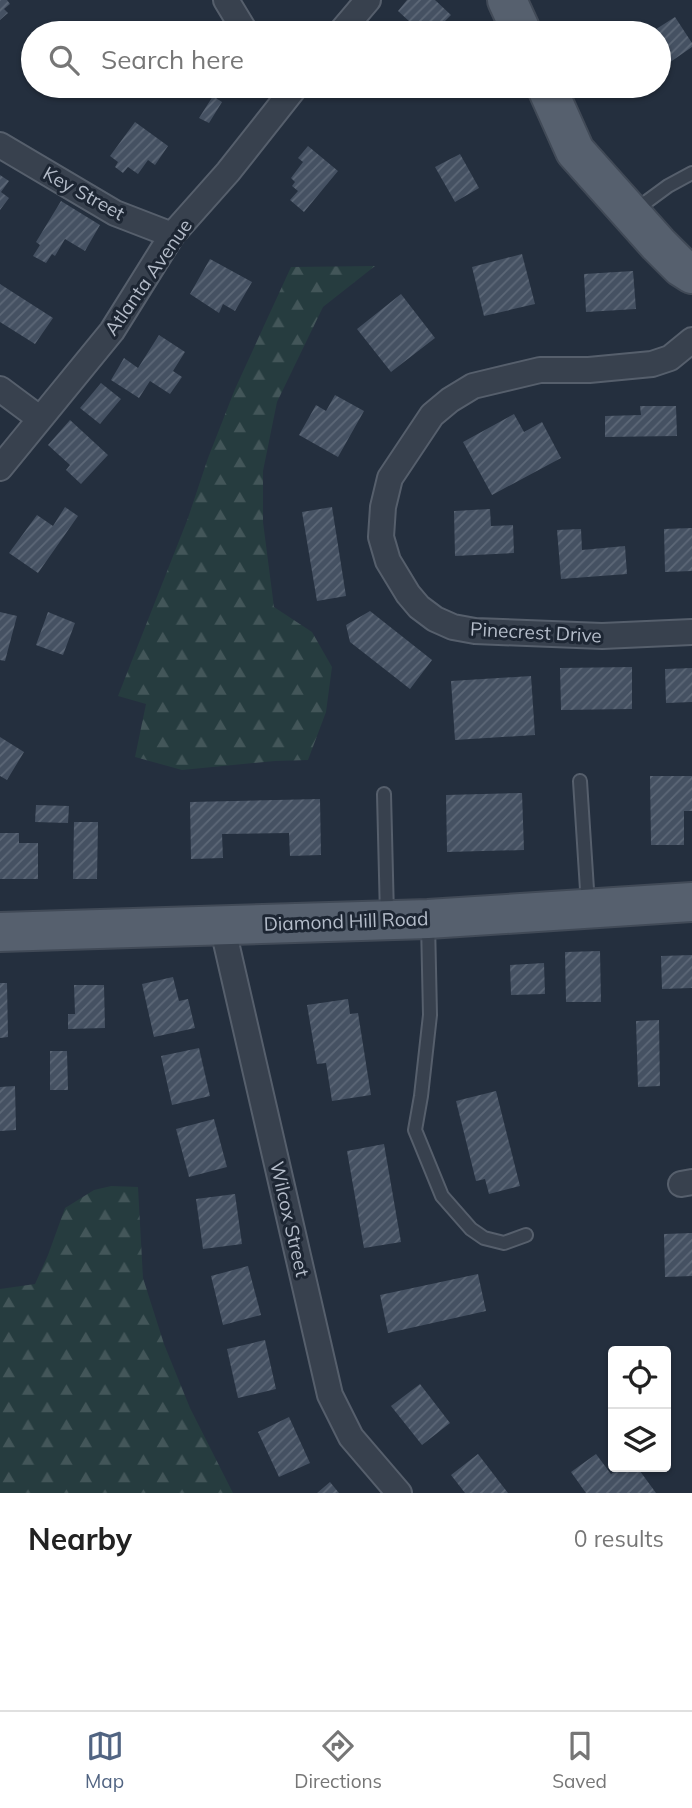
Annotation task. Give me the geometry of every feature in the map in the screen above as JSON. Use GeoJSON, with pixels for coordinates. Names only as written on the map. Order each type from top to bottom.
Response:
{"type":"FeatureCollection","features":[{"type":"Feature","properties":{"kind":"main road"},"geometry":{"type":"LineString","coordinates":[[507,0],[517,21]]}},
{"type":"Feature","properties":{"kind":"main road"},"geometry":{"type":"LineString","coordinates":[[551,98],[575,151],[681,267],[692,274]]}},
{"type":"Feature","properties":{"kind":"main road","name":"Diamond Hill Road"},"geometry":{"type":"LineString","coordinates":[[0,932],[428,919],[692,902]]}},
{"type":"Feature","properties":{"kind":"street"},"geometry":{"type":"LineString","coordinates":[[226,0],[239,21]]}},
{"type":"Feature","properties":{"kind":"street"},"geometry":{"type":"LineString","coordinates":[[350,21],[368,0]]}},
{"type":"Feature","properties":{"kind":"street","name":"Atlanta Avenue"},"geometry":{"type":"LineString","coordinates":[[0,468],[112,331],[172,235],[228,172],[281,98]]}},
{"type":"Feature","properties":{"kind":"street","name":"Key Street"},"geometry":{"type":"LineString","coordinates":[[0,145],[115,213],[172,235]]}},
{"type":"Feature","properties":{"kind":"street","name":"Pinecrest Drive"},"geometry":{"type":"LineString","coordinates":[[692,340],[670,358],[652,364],[589,370],[540,370],[472,386],[432,415],[390,478],[383,507],[381,537],[388,561],[408,594],[435,619],[453,626],[475,631],[602,636],[692,632]]}},
{"type":"Feature","properties":{"kind":"street"},"geometry":{"type":"LineString","coordinates":[[0,389],[39,418]]}},
{"type":"Feature","properties":{"kind":"street","name":"Wilcox Street"},"geometry":{"type":"LineString","coordinates":[[222,925],[330,1395],[351,1437],[399,1493]]}},
{"type":"Feature","properties":{"kind":"lane"},"geometry":{"type":"LineString","coordinates":[[631,213],[668,186],[692,173]]}},
{"type":"Feature","properties":{"kind":"lane"},"geometry":{"type":"LineString","coordinates":[[580,781],[588,909]]}},
{"type":"Feature","properties":{"kind":"lane"},"geometry":{"type":"LineString","coordinates":[[384,794],[387,920]]}},
{"type":"Feature","properties":{"kind":"lane"},"geometry":{"type":"LineString","coordinates":[[428,919],[430,1015],[415,1130],[442,1196],[471,1229],[484,1238],[504,1243],[526,1236]]}},
{"type":"Feature","properties":{"kind":"green space"},"geometry":{"type":"Polygon","coordinates":[[[375,266],[323,307],[277,402],[263,471],[263,522],[274,607],[312,632],[332,667],[326,712],[308,760],[182,770],[135,757],[146,704],[118,696],[235,389],[291,267],[375,266]]]}},
{"type":"Feature","properties":{"kind":"green space"},"geometry":{"type":"Polygon","coordinates":[[[111,1186],[138,1187],[143,1278],[164,1344],[190,1408],[233,1493],[0,1493],[0,1289],[35,1284],[65,1208],[94,1190],[111,1186]]]}},
{"type":"Feature","properties":{"kind":"building"},"geometry":{"type":"Polygon","coordinates":[[[0,0],[7,0],[10,4],[4,9],[8,13],[0,20],[0,0]]]}},
{"type":"Feature","properties":{"kind":"building"},"geometry":{"type":"Polygon","coordinates":[[[407,0],[435,0],[451,15],[445,21],[409,21],[398,11],[407,0]]]}},
{"type":"Feature","properties":{"kind":"building"},"geometry":{"type":"Polygon","coordinates":[[[675,17],[692,43],[692,47],[671,61],[671,21],[669,21],[675,17]]]}},
{"type":"Feature","properties":{"kind":"building"},"geometry":{"type":"Polygon","coordinates":[[[212,98],[222,102],[209,123],[199,118],[212,98]]]}},
{"type":"Feature","properties":{"kind":"building"},"geometry":{"type":"Polygon","coordinates":[[[135,122],[168,146],[155,165],[148,160],[138,174],[128,167],[123,173],[115,167],[118,162],[110,156],[135,122]]]}},
{"type":"Feature","properties":{"kind":"building"},"geometry":{"type":"Polygon","coordinates":[[[308,146],[338,171],[304,212],[290,200],[298,191],[292,186],[295,182],[291,178],[303,162],[298,158],[308,146]]]}},
{"type":"Feature","properties":{"kind":"building"},"geometry":{"type":"Polygon","coordinates":[[[460,154],[479,188],[455,202],[435,167],[460,154]]]}},
{"type":"Feature","properties":{"kind":"building"},"geometry":{"type":"Polygon","coordinates":[[[0,175],[9,181],[1,192],[9,198],[0,210],[0,175]]]}},
{"type":"Feature","properties":{"kind":"building"},"geometry":{"type":"Polygon","coordinates":[[[61,201],[100,225],[85,251],[65,239],[55,256],[52,254],[46,263],[33,256],[40,245],[36,242],[61,201]]]}},
{"type":"Feature","properties":{"kind":"building"},"geometry":{"type":"Polygon","coordinates":[[[522,254],[535,304],[484,316],[472,267],[522,254]]]}},
{"type":"Feature","properties":{"kind":"building"},"geometry":{"type":"Polygon","coordinates":[[[210,259],[252,282],[235,311],[223,304],[219,313],[190,294],[210,259]]]}},
{"type":"Feature","properties":{"kind":"building"},"geometry":{"type":"Polygon","coordinates":[[[633,271],[636,309],[586,312],[584,274],[633,271]]]}},
{"type":"Feature","properties":{"kind":"building"},"geometry":{"type":"Polygon","coordinates":[[[0,284],[53,318],[35,344],[0,322],[0,284]]]}},
{"type":"Feature","properties":{"kind":"building"},"geometry":{"type":"Polygon","coordinates":[[[401,294],[435,338],[391,372],[357,329],[401,294]]]}},
{"type":"Feature","properties":{"kind":"building"},"geometry":{"type":"Polygon","coordinates":[[[159,335],[185,352],[173,371],[182,377],[170,394],[150,381],[139,398],[111,380],[124,358],[138,368],[159,335]]]}},
{"type":"Feature","properties":{"kind":"building"},"geometry":{"type":"Polygon","coordinates":[[[101,383],[121,399],[100,424],[80,408],[101,383]]]}},
{"type":"Feature","properties":{"kind":"building"},"geometry":{"type":"Polygon","coordinates":[[[335,395],[364,411],[338,457],[299,435],[316,405],[326,411],[335,395]]]}},
{"type":"Feature","properties":{"kind":"building"},"geometry":{"type":"Polygon","coordinates":[[[640,406],[676,406],[677,436],[605,437],[605,416],[641,415],[640,406]]]}},
{"type":"Feature","properties":{"kind":"building"},"geometry":{"type":"Polygon","coordinates":[[[514,414],[524,432],[542,422],[561,458],[492,495],[463,442],[514,414]]]}},
{"type":"Feature","properties":{"kind":"building"},"geometry":{"type":"Polygon","coordinates":[[[70,420],[108,455],[81,484],[66,470],[70,465],[48,445],[70,420]]]}},
{"type":"Feature","properties":{"kind":"building"},"geometry":{"type":"Polygon","coordinates":[[[65,507],[78,516],[38,573],[9,553],[37,515],[53,526],[65,507]]]}},
{"type":"Feature","properties":{"kind":"building"},"geometry":{"type":"Polygon","coordinates":[[[332,507],[346,596],[317,601],[302,512],[332,507]]]}},
{"type":"Feature","properties":{"kind":"building"},"geometry":{"type":"Polygon","coordinates":[[[490,509],[491,526],[513,525],[514,553],[455,556],[454,511],[490,509]]]}},
{"type":"Feature","properties":{"kind":"building"},"geometry":{"type":"Polygon","coordinates":[[[692,528],[692,571],[665,572],[664,529],[692,528]]]}},
{"type":"Feature","properties":{"kind":"building"},"geometry":{"type":"Polygon","coordinates":[[[581,529],[582,550],[625,546],[627,574],[561,579],[557,530],[581,529]]]}},
{"type":"Feature","properties":{"kind":"building"},"geometry":{"type":"Polygon","coordinates":[[[370,611],[432,660],[410,689],[350,642],[346,625],[370,611]]]}},
{"type":"Feature","properties":{"kind":"building"},"geometry":{"type":"Polygon","coordinates":[[[0,612],[17,616],[5,661],[0,660],[0,612]]]}},
{"type":"Feature","properties":{"kind":"building"},"geometry":{"type":"Polygon","coordinates":[[[48,612],[75,623],[63,655],[36,645],[48,612]]]}},
{"type":"Feature","properties":{"kind":"building"},"geometry":{"type":"Polygon","coordinates":[[[632,667],[632,709],[561,710],[560,668],[632,667]]]}},
{"type":"Feature","properties":{"kind":"building"},"geometry":{"type":"Polygon","coordinates":[[[692,668],[692,702],[666,703],[665,669],[692,668]]]}},
{"type":"Feature","properties":{"kind":"building"},"geometry":{"type":"Polygon","coordinates":[[[531,676],[535,735],[455,740],[451,681],[531,676]]]}},
{"type":"Feature","properties":{"kind":"building"},"geometry":{"type":"Polygon","coordinates":[[[0,737],[24,752],[7,780],[0,776],[0,737]]]}},
{"type":"Feature","properties":{"kind":"building"},"geometry":{"type":"Polygon","coordinates":[[[650,776],[692,776],[692,811],[684,811],[684,845],[651,845],[650,776]]]}},
{"type":"Feature","properties":{"kind":"building"},"geometry":{"type":"Polygon","coordinates":[[[522,793],[524,850],[447,852],[446,795],[522,793]]]}},
{"type":"Feature","properties":{"kind":"building"},"geometry":{"type":"Polygon","coordinates":[[[320,799],[321,855],[290,856],[289,833],[222,834],[223,858],[191,859],[190,802],[320,799]]]}},
{"type":"Feature","properties":{"kind":"building"},"geometry":{"type":"Polygon","coordinates":[[[36,805],[69,806],[68,823],[35,822],[36,805]]]}},
{"type":"Feature","properties":{"kind":"building"},"geometry":{"type":"Polygon","coordinates":[[[74,822],[98,822],[97,879],[73,879],[74,822]]]}},
{"type":"Feature","properties":{"kind":"building"},"geometry":{"type":"Polygon","coordinates":[[[0,833],[19,833],[19,843],[38,843],[38,879],[0,879],[0,833]]]}},
{"type":"Feature","properties":{"kind":"building"},"geometry":{"type":"Polygon","coordinates":[[[600,951],[601,1002],[566,1002],[565,952],[600,951]]]}},
{"type":"Feature","properties":{"kind":"building"},"geometry":{"type":"Polygon","coordinates":[[[692,955],[692,988],[662,989],[661,956],[692,955]]]}},
{"type":"Feature","properties":{"kind":"building"},"geometry":{"type":"Polygon","coordinates":[[[544,963],[545,994],[511,995],[510,965],[544,963]]]}},
{"type":"Feature","properties":{"kind":"building"},"geometry":{"type":"Polygon","coordinates":[[[173,977],[179,1001],[188,999],[195,1028],[154,1037],[142,984],[173,977]]]}},
{"type":"Feature","properties":{"kind":"building"},"geometry":{"type":"Polygon","coordinates":[[[0,983],[7,983],[8,1037],[0,1038],[0,983]]]}},
{"type":"Feature","properties":{"kind":"building"},"geometry":{"type":"Polygon","coordinates":[[[74,985],[104,985],[105,1028],[68,1029],[68,1014],[75,1014],[74,985]]]}},
{"type":"Feature","properties":{"kind":"building"},"geometry":{"type":"Polygon","coordinates":[[[348,999],[350,1014],[358,1013],[371,1095],[332,1101],[326,1063],[317,1064],[307,1005],[348,999]]]}},
{"type":"Feature","properties":{"kind":"building"},"geometry":{"type":"Polygon","coordinates":[[[659,1020],[660,1086],[638,1087],[636,1021],[659,1020]]]}},
{"type":"Feature","properties":{"kind":"building"},"geometry":{"type":"Polygon","coordinates":[[[199,1048],[210,1096],[172,1105],[161,1056],[199,1048]]]}},
{"type":"Feature","properties":{"kind":"building"},"geometry":{"type":"Polygon","coordinates":[[[50,1051],[67,1051],[68,1090],[50,1090],[50,1051]]]}},
{"type":"Feature","properties":{"kind":"building"},"geometry":{"type":"Polygon","coordinates":[[[15,1086],[16,1130],[0,1131],[0,1087],[15,1086]]]}},
{"type":"Feature","properties":{"kind":"building"},"geometry":{"type":"Polygon","coordinates":[[[496,1091],[520,1186],[489,1194],[485,1179],[476,1181],[456,1101],[496,1091]]]}},
{"type":"Feature","properties":{"kind":"building"},"geometry":{"type":"Polygon","coordinates":[[[214,1119],[227,1167],[189,1177],[176,1129],[214,1119]]]}},
{"type":"Feature","properties":{"kind":"building"},"geometry":{"type":"Polygon","coordinates":[[[384,1144],[401,1242],[364,1248],[347,1151],[384,1144]]]}},
{"type":"Feature","properties":{"kind":"building"},"geometry":{"type":"Polygon","coordinates":[[[235,1194],[242,1244],[203,1249],[196,1199],[235,1194]]]}},
{"type":"Feature","properties":{"kind":"building"},"geometry":{"type":"Polygon","coordinates":[[[692,1233],[692,1276],[665,1277],[664,1234],[692,1233]]]}},
{"type":"Feature","properties":{"kind":"building"},"geometry":{"type":"Polygon","coordinates":[[[248,1266],[261,1315],[223,1325],[211,1276],[248,1266]]]}},
{"type":"Feature","properties":{"kind":"building"},"geometry":{"type":"Polygon","coordinates":[[[478,1274],[486,1311],[388,1333],[380,1295],[478,1274]]]}},
{"type":"Feature","properties":{"kind":"building"},"geometry":{"type":"Polygon","coordinates":[[[265,1340],[276,1389],[238,1398],[227,1349],[265,1340]]]}},
{"type":"Feature","properties":{"kind":"building"},"geometry":{"type":"Polygon","coordinates":[[[420,1384],[450,1423],[422,1445],[391,1406],[420,1384]]]}},
{"type":"Feature","properties":{"kind":"building"},"geometry":{"type":"Polygon","coordinates":[[[289,1417],[310,1463],[279,1477],[258,1432],[289,1417]]]}},
{"type":"Feature","properties":{"kind":"building"},"geometry":{"type":"Polygon","coordinates":[[[478,1454],[508,1493],[465,1493],[451,1475],[478,1454]]]}},
{"type":"Feature","properties":{"kind":"building"},"geometry":{"type":"Polygon","coordinates":[[[596,1454],[611,1474],[641,1472],[656,1493],[586,1493],[571,1472],[596,1454]]]}},
{"type":"Feature","properties":{"kind":"building"},"geometry":{"type":"Polygon","coordinates":[[[330,1482],[339,1493],[317,1493],[330,1482]]]}}]}
